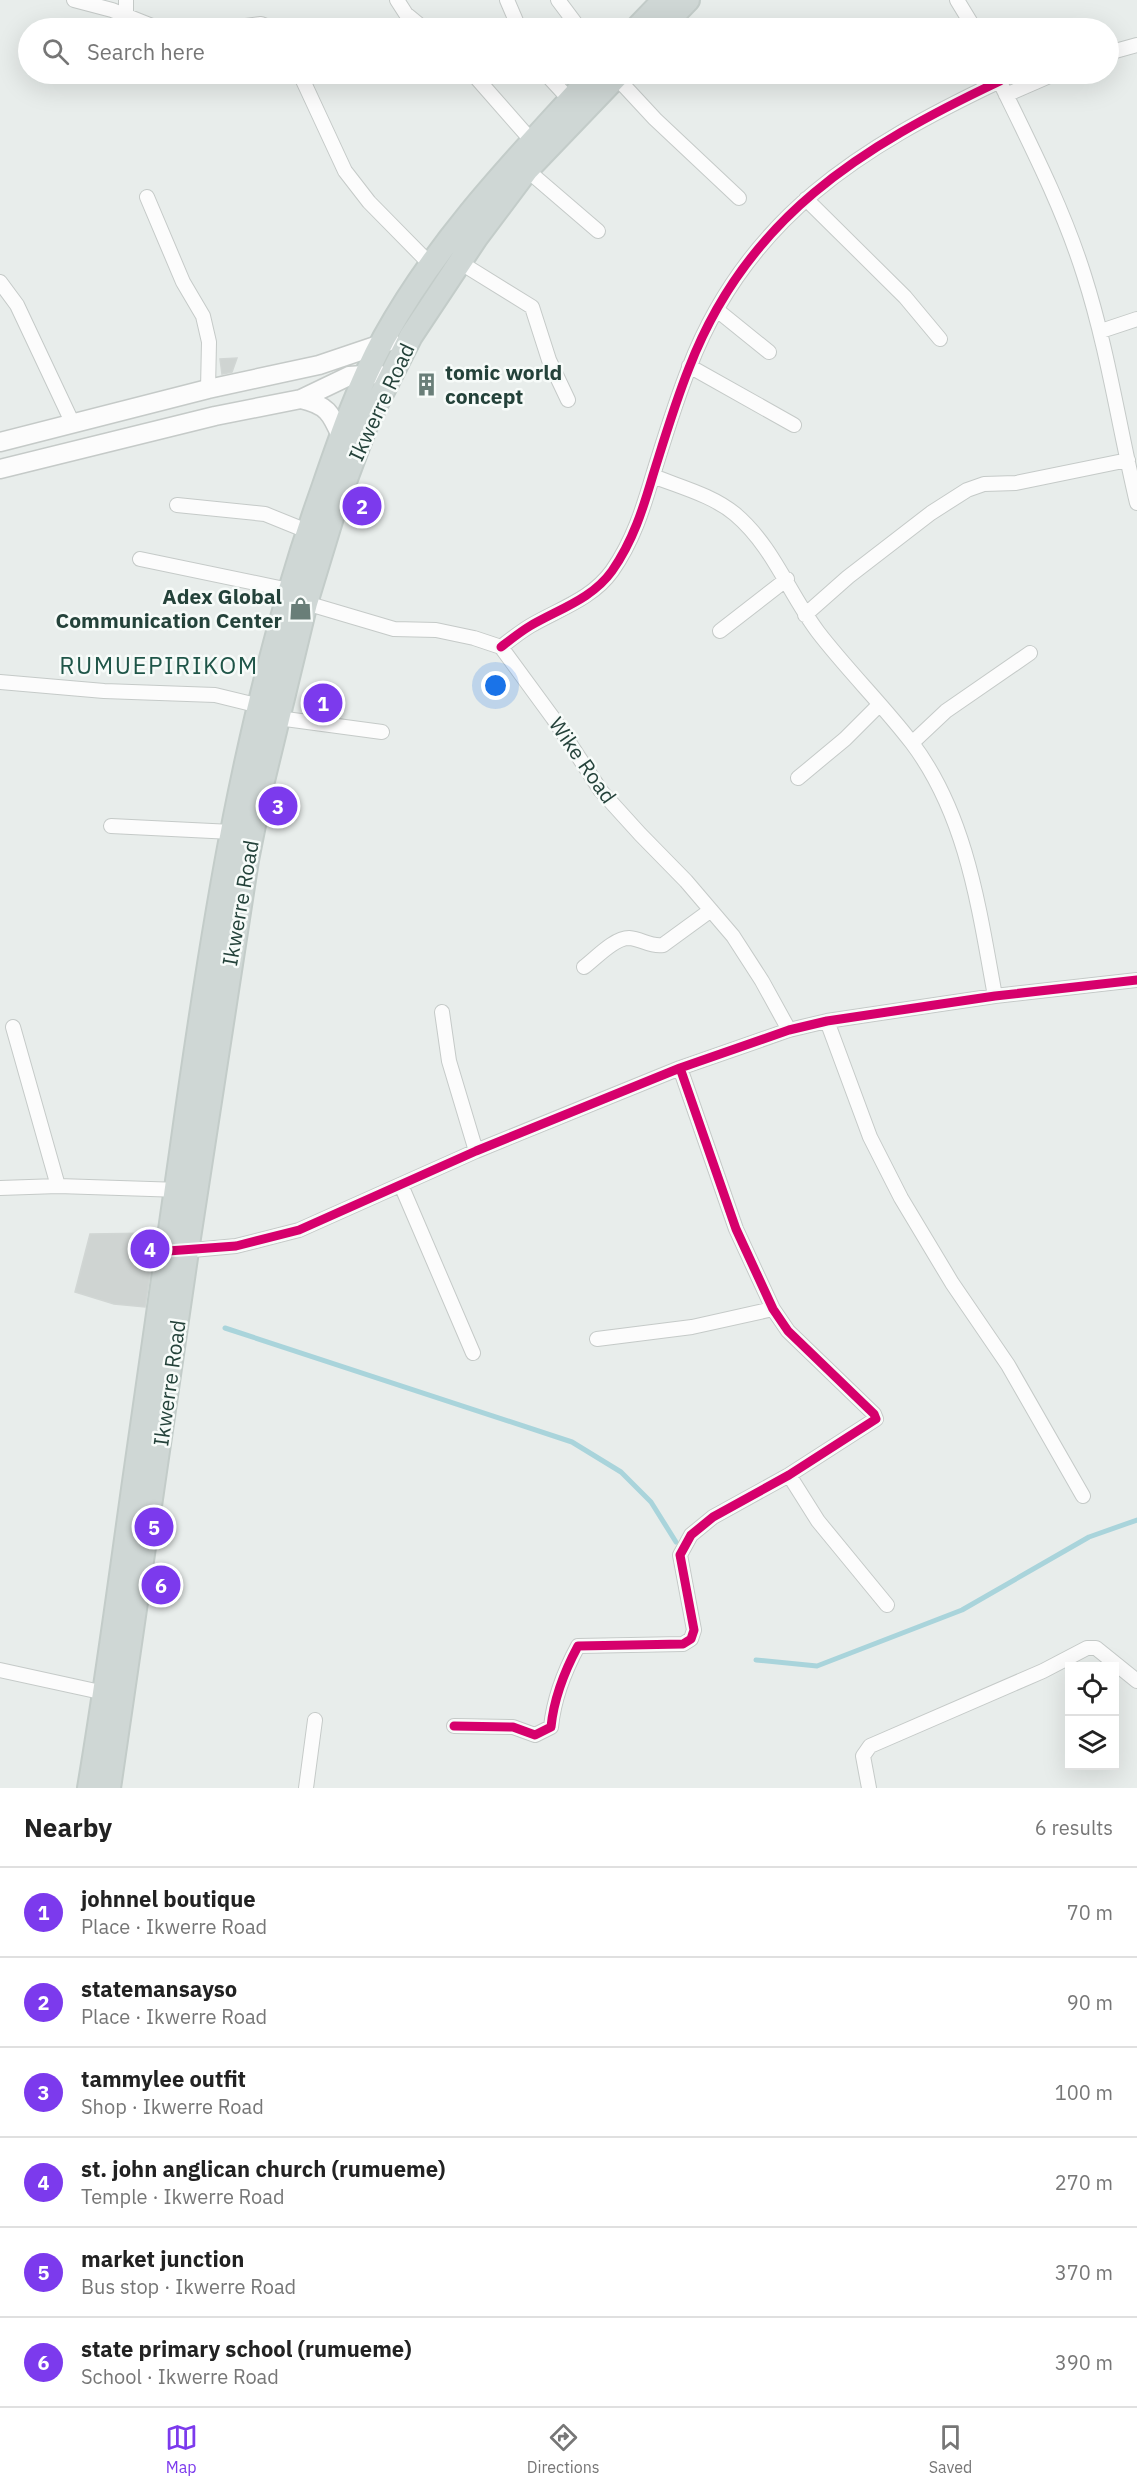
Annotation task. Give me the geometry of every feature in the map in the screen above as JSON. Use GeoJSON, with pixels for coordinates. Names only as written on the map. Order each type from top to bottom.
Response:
{"type":"FeatureCollection","features":[{"type":"Feature","properties":{"kind":"main road"},"geometry":{"type":"LineString","coordinates":[[647,18],[664,0]]}},
{"type":"Feature","properties":{"kind":"main road"},"geometry":{"type":"LineString","coordinates":[[671,18],[688,0]]}},
{"type":"Feature","properties":{"kind":"main road","name":"Ikwerre Road"},"geometry":{"type":"LineString","coordinates":[[186,1191],[206,972],[232,832],[269,712],[297,597],[308,531],[359,380],[430,264],[531,140],[570,100],[596,84]]}},
{"type":"Feature","properties":{"kind":"main road","name":"Ikwerre Road"},"geometry":{"type":"LineString","coordinates":[[297,597],[334,511],[367,423],[428,307],[527,170],[602,84]]}},
{"type":"Feature","properties":{"kind":"main road","name":"Ikwerre Road"},"geometry":{"type":"LineString","coordinates":[[89,1788],[186,1191],[247,860],[269,712]]}},
{"type":"Feature","properties":{"kind":"main road","name":"Ikwerre Road"},"geometry":{"type":"LineString","coordinates":[[109,1788],[177,1251]]}},
{"type":"Feature","properties":{"kind":"street"},"geometry":{"type":"LineString","coordinates":[[74,0],[133,18]]}},
{"type":"Feature","properties":{"kind":"street"},"geometry":{"type":"LineString","coordinates":[[126,0],[126,15]]}},
{"type":"Feature","properties":{"kind":"street"},"geometry":{"type":"LineString","coordinates":[[397,0],[411,18]]}},
{"type":"Feature","properties":{"kind":"street"},"geometry":{"type":"LineString","coordinates":[[507,0],[515,18]]}},
{"type":"Feature","properties":{"kind":"street"},"geometry":{"type":"LineString","coordinates":[[558,0],[572,18]]}},
{"type":"Feature","properties":{"kind":"street"},"geometry":{"type":"LineString","coordinates":[[957,0],[968,18]]}},
{"type":"Feature","properties":{"kind":"street"},"geometry":{"type":"LineString","coordinates":[[1119,50],[1137,45]]}},
{"type":"Feature","properties":{"kind":"street"},"geometry":{"type":"LineString","coordinates":[[305,84],[345,171],[369,202],[430,264]]}},
{"type":"Feature","properties":{"kind":"street"},"geometry":{"type":"LineString","coordinates":[[482,84],[531,140]]}},
{"type":"Feature","properties":{"kind":"street"},"geometry":{"type":"LineString","coordinates":[[555,84],[570,100]]}},
{"type":"Feature","properties":{"kind":"street"},"geometry":{"type":"LineString","coordinates":[[619,84],[739,198]]}},
{"type":"Feature","properties":{"kind":"street"},"geometry":{"type":"LineString","coordinates":[[140,559],[297,597],[394,629],[436,630],[474,638],[501,647],[530,626],[589,594],[612,571],[643,513],[689,366],[717,310],[747,263],[775,227],[849,164],[892,136],[985,84]]}},
{"type":"Feature","properties":{"kind":"street"},"geometry":{"type":"LineString","coordinates":[[1001,84],[1064,217],[1101,331],[1137,503]]}},
{"type":"Feature","properties":{"kind":"street"},"geometry":{"type":"LineString","coordinates":[[1006,94],[1030,84]]}},
{"type":"Feature","properties":{"kind":"street"},"geometry":{"type":"LineString","coordinates":[[527,170],[598,231]]}},
{"type":"Feature","properties":{"kind":"street"},"geometry":{"type":"LineString","coordinates":[[147,196],[183,282],[203,316],[209,342],[208,389]]}},
{"type":"Feature","properties":{"kind":"street"},"geometry":{"type":"LineString","coordinates":[[806,199],[905,297],[939,339]]}},
{"type":"Feature","properties":{"kind":"street"},"geometry":{"type":"LineString","coordinates":[[461,262],[532,307],[549,360],[568,400]]}},
{"type":"Feature","properties":{"kind":"street"},"geometry":{"type":"LineString","coordinates":[[0,282],[16,305],[73,424]]}},
{"type":"Feature","properties":{"kind":"street"},"geometry":{"type":"LineString","coordinates":[[717,310],[769,352]]}},
{"type":"Feature","properties":{"kind":"street"},"geometry":{"type":"LineString","coordinates":[[1101,331],[1137,319]]}},
{"type":"Feature","properties":{"kind":"street"},"geometry":{"type":"LineString","coordinates":[[0,442],[208,389],[319,365],[382,343],[411,336]]}},
{"type":"Feature","properties":{"kind":"street"},"geometry":{"type":"LineString","coordinates":[[319,365],[335,369],[359,380]]}},
{"type":"Feature","properties":{"kind":"street"},"geometry":{"type":"LineString","coordinates":[[689,366],[794,425]]}},
{"type":"Feature","properties":{"kind":"street"},"geometry":{"type":"LineString","coordinates":[[0,469],[215,416],[301,399],[359,380],[392,374]]}},
{"type":"Feature","properties":{"kind":"street"},"geometry":{"type":"LineString","coordinates":[[359,380],[367,423]]}},
{"type":"Feature","properties":{"kind":"street"},"geometry":{"type":"LineString","coordinates":[[301,399],[314,402],[334,417],[341,436]]}},
{"type":"Feature","properties":{"kind":"street"},"geometry":{"type":"LineString","coordinates":[[805,615],[848,577],[931,513],[967,490],[984,484],[1016,483],[1128,460]]}},
{"type":"Feature","properties":{"kind":"street"},"geometry":{"type":"LineString","coordinates":[[653,476],[708,498],[733,513],[754,533],[787,579],[805,615],[841,662],[912,743],[947,803],[962,843],[973,882],[995,996]]}},
{"type":"Feature","properties":{"kind":"street"},"geometry":{"type":"LineString","coordinates":[[177,505],[265,514],[308,531]]}},
{"type":"Feature","properties":{"kind":"street"},"geometry":{"type":"LineString","coordinates":[[720,631],[787,579]]}},
{"type":"Feature","properties":{"kind":"street","name":"Wike Road"},"geometry":{"type":"LineString","coordinates":[[501,647],[553,717],[601,791],[711,910],[739,945],[789,1030]]}},
{"type":"Feature","properties":{"kind":"street"},"geometry":{"type":"LineString","coordinates":[[912,743],[946,711],[1030,653]]}},
{"type":"Feature","properties":{"kind":"street"},"geometry":{"type":"LineString","coordinates":[[0,682],[104,691],[215,695],[269,712],[382,732]]}},
{"type":"Feature","properties":{"kind":"street"},"geometry":{"type":"LineString","coordinates":[[798,778],[845,739],[879,705]]}},
{"type":"Feature","properties":{"kind":"street"},"geometry":{"type":"LineString","coordinates":[[111,826],[232,832]]}},
{"type":"Feature","properties":{"kind":"street"},"geometry":{"type":"LineString","coordinates":[[584,967],[620,940],[630,938],[654,946],[663,945],[711,910]]}},
{"type":"Feature","properties":{"kind":"street"},"geometry":{"type":"LineString","coordinates":[[177,1251],[236,1246],[299,1230],[476,1151],[680,1068],[789,1030],[827,1021],[995,996],[1137,980]]}},
{"type":"Feature","properties":{"kind":"street"},"geometry":{"type":"LineString","coordinates":[[442,1012],[449,1061],[476,1151]]}},
{"type":"Feature","properties":{"kind":"street"},"geometry":{"type":"LineString","coordinates":[[827,1021],[870,1137],[901,1198],[952,1283],[1008,1365],[1083,1496]]}},
{"type":"Feature","properties":{"kind":"street"},"geometry":{"type":"LineString","coordinates":[[13,1027],[58,1186]]}},
{"type":"Feature","properties":{"kind":"street"},"geometry":{"type":"LineString","coordinates":[[454,1726],[513,1727],[535,1735],[551,1726],[554,1700],[578,1646],[683,1644],[691,1639],[694,1630],[680,1555],[691,1535],[712,1517],[789,1475],[872,1422],[876,1417],[788,1331],[773,1309],[736,1229],[680,1068]]}},
{"type":"Feature","properties":{"kind":"street"},"geometry":{"type":"LineString","coordinates":[[401,1185],[473,1353]]}},
{"type":"Feature","properties":{"kind":"street"},"geometry":{"type":"LineString","coordinates":[[0,1188],[58,1186],[186,1191]]}},
{"type":"Feature","properties":{"kind":"street"},"geometry":{"type":"LineString","coordinates":[[597,1339],[692,1327],[773,1309]]}},
{"type":"Feature","properties":{"kind":"street"},"geometry":{"type":"LineString","coordinates":[[789,1475],[818,1521],[886,1605]]}},
{"type":"Feature","properties":{"kind":"street"},"geometry":{"type":"LineString","coordinates":[[869,1788],[863,1756],[870,1746],[1043,1671],[1088,1648],[1096,1648],[1137,1681]]}},
{"type":"Feature","properties":{"kind":"street"},"geometry":{"type":"LineString","coordinates":[[0,1670],[105,1693]]}},
{"type":"Feature","properties":{"kind":"street"},"geometry":{"type":"LineString","coordinates":[[306,1788],[315,1720]]}},
{"type":"Feature","properties":{"kind":"building"},"geometry":{"type":"Polygon","coordinates":[[[237,358],[232,372],[222,374],[220,359],[237,358]]]}},
{"type":"Feature","properties":{"kind":"building"},"geometry":{"type":"Polygon","coordinates":[[[316,689],[332,690],[330,716],[313,714],[316,689]]]}},
{"type":"Feature","properties":{"kind":"building"},"geometry":{"type":"Polygon","coordinates":[[[275,788],[287,790],[281,810],[271,807],[275,788]]]}},
{"type":"Feature","properties":{"kind":"building"},"geometry":{"type":"Polygon","coordinates":[[[156,1233],[145,1307],[114,1304],[75,1292],[90,1234],[156,1233]]]}},
{"type":"Feature","properties":{"kind":"waterway"},"geometry":{"type":"LineString","coordinates":[[225,1328],[572,1442],[621,1472],[651,1502],[676,1542]]}},
{"type":"Feature","properties":{"kind":"waterway"},"geometry":{"type":"LineString","coordinates":[[756,1660],[817,1666],[962,1610],[1089,1537],[1137,1520]]}},
{"type":"Feature","properties":{"kind":"cycle path"},"geometry":{"type":"LineString","coordinates":[[501,647],[530,626],[585,596],[604,581],[612,571],[637,524],[684,381],[713,315],[743,269],[776,228],[814,193],[856,161],[901,132],[994,84]]}},
{"type":"Feature","properties":{"kind":"cycle path"},"geometry":{"type":"LineString","coordinates":[[168,1251],[236,1246],[299,1230],[476,1151],[680,1068],[789,1030],[827,1021],[995,996],[1137,980]]}},
{"type":"Feature","properties":{"kind":"cycle path"},"geometry":{"type":"LineString","coordinates":[[454,1726],[513,1727],[535,1735],[551,1727],[560,1685],[578,1646],[683,1644],[691,1639],[694,1630],[680,1555],[691,1535],[713,1517],[789,1475],[876,1419],[874,1414],[788,1331],[773,1309],[736,1229],[680,1068]]}},
{"type":"Feature","properties":{"kind":"place","name":"tomic world concept"},"geometry":{"type":"Point","coordinates":[427,384]}},
{"type":"Feature","properties":{"kind":"place","name":"statemansayso"},"geometry":{"type":"Point","coordinates":[362,506]}},
{"type":"Feature","properties":{"kind":"place","name":"Adex Global Communication Center"},"geometry":{"type":"Point","coordinates":[300,608]}},
{"type":"Feature","properties":{"kind":"place","name":"johnnel boutique"},"geometry":{"type":"Point","coordinates":[323,703]}},
{"type":"Feature","properties":{"kind":"place","name":"tammylee outfit"},"geometry":{"type":"Point","coordinates":[278,806]}},
{"type":"Feature","properties":{"kind":"place","name":"st. john anglican church (rumueme)"},"geometry":{"type":"Point","coordinates":[150,1249]}},
{"type":"Feature","properties":{"kind":"place","name":"market junction"},"geometry":{"type":"Point","coordinates":[154,1527]}},
{"type":"Feature","properties":{"kind":"place","name":"state primary school (rumueme)"},"geometry":{"type":"Point","coordinates":[161,1585]}},
{"type":"Feature","properties":{"kind":"district","name":"RUMUEPIRIKOM"},"geometry":{"type":"Point","coordinates":[159,665]}}]}
